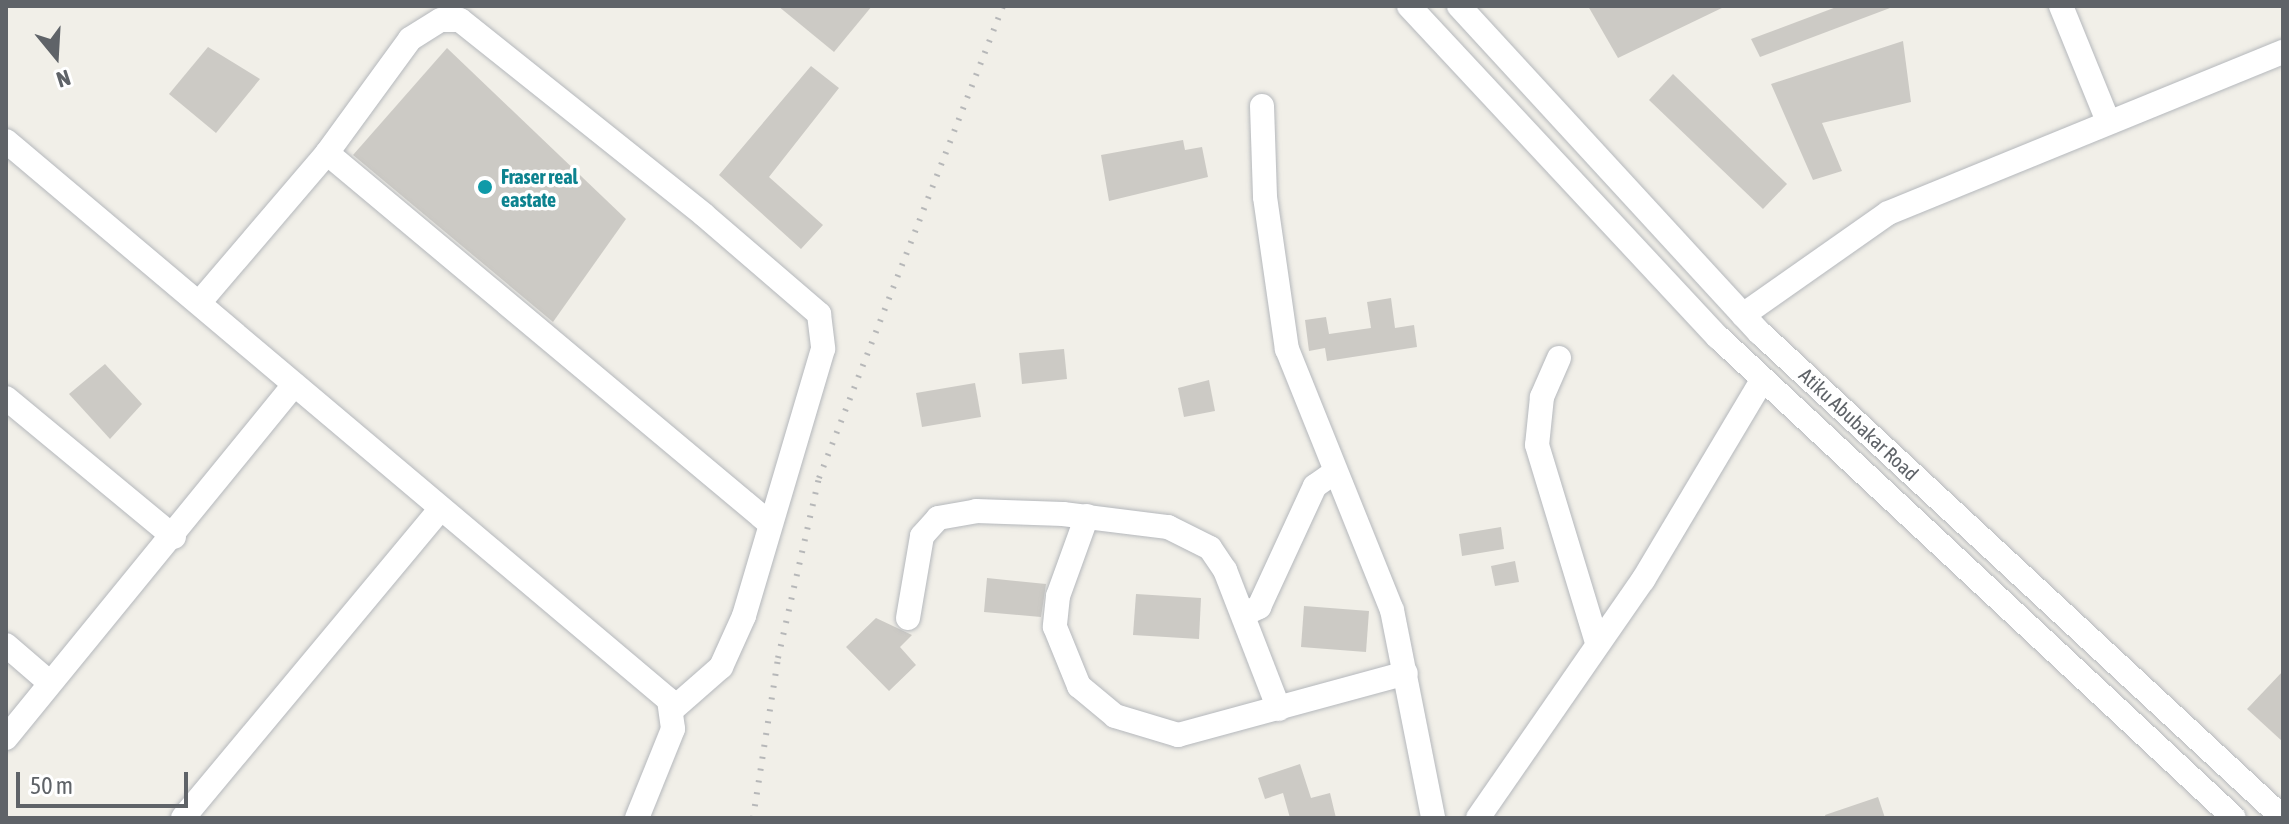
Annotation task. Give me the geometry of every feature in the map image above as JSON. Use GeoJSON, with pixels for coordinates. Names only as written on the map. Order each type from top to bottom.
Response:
{"type":"FeatureCollection","features":[{"type":"Feature","properties":{"kind":"street"},"geometry":{"type":"LineString","coordinates":[[1409,6],[1762,380],[2234,818]]}},
{"type":"Feature","properties":{"kind":"street","name":"Atiku Abubakar Road"},"geometry":{"type":"LineString","coordinates":[[1459,6],[1743,315],[2283,818]]}},
{"type":"Feature","properties":{"kind":"street"},"geometry":{"type":"LineString","coordinates":[[2061,6],[2108,121]]}},
{"type":"Feature","properties":{"kind":"street"},"geometry":{"type":"LineString","coordinates":[[199,303],[327,153],[410,39],[434,22],[460,20],[704,215],[824,324],[819,363],[768,522],[744,616],[721,667],[673,709],[673,729],[637,818]]}},
{"type":"Feature","properties":{"kind":"street"},"geometry":{"type":"LineString","coordinates":[[1743,315],[1888,213],[2283,52]]}},
{"type":"Feature","properties":{"kind":"street"},"geometry":{"type":"LineString","coordinates":[[1262,106],[1265,197],[1287,349],[1335,472],[1370,547],[1406,673],[1433,818]]}},
{"type":"Feature","properties":{"kind":"street"},"geometry":{"type":"LineString","coordinates":[[6,141],[673,709]]}},
{"type":"Feature","properties":{"kind":"street"},"geometry":{"type":"LineString","coordinates":[[327,153],[768,522]]}},
{"type":"Feature","properties":{"kind":"street"},"geometry":{"type":"LineString","coordinates":[[1559,358],[1542,397],[1537,445],[1543,483],[1596,639]]}},
{"type":"Feature","properties":{"kind":"street"},"geometry":{"type":"LineString","coordinates":[[1478,818],[1596,639],[1643,580],[1762,380]]}},
{"type":"Feature","properties":{"kind":"street"},"geometry":{"type":"LineString","coordinates":[[6,738],[174,537],[294,385]]}},
{"type":"Feature","properties":{"kind":"street"},"geometry":{"type":"LineString","coordinates":[[6,398],[174,537]]}},
{"type":"Feature","properties":{"kind":"street"},"geometry":{"type":"LineString","coordinates":[[1244,614],[1259,607],[1315,486],[1335,472]]}},
{"type":"Feature","properties":{"kind":"street"},"geometry":{"type":"LineString","coordinates":[[183,818],[439,511]]}},
{"type":"Feature","properties":{"kind":"street"},"geometry":{"type":"LineString","coordinates":[[908,618],[922,536],[938,518],[976,511],[1087,516],[1195,538],[1225,570],[1279,709]]}},
{"type":"Feature","properties":{"kind":"street"},"geometry":{"type":"LineString","coordinates":[[1087,516],[1058,596],[1055,627],[1079,686],[1147,732],[1216,729],[1406,673]]}},
{"type":"Feature","properties":{"kind":"street"},"geometry":{"type":"LineString","coordinates":[[6,645],[50,683]]}},
{"type":"Feature","properties":{"kind":"building"},"geometry":{"type":"Polygon","coordinates":[[[778,6],[872,6],[834,52],[778,6]]]}},
{"type":"Feature","properties":{"kind":"building"},"geometry":{"type":"Polygon","coordinates":[[[1588,6],[1726,6],[1618,58],[1588,6]]]}},
{"type":"Feature","properties":{"kind":"building"},"geometry":{"type":"Polygon","coordinates":[[[1839,6],[1890,8],[1760,57],[1751,39],[1839,6]]]}},
{"type":"Feature","properties":{"kind":"building"},"geometry":{"type":"Polygon","coordinates":[[[1903,41],[1911,102],[1822,123],[1842,171],[1813,180],[1771,84],[1903,41]]]}},
{"type":"Feature","properties":{"kind":"building"},"geometry":{"type":"Polygon","coordinates":[[[208,47],[260,79],[216,133],[169,94],[208,47]]]}},
{"type":"Feature","properties":{"kind":"building","name":"Fraser real eastate"},"geometry":{"type":"Polygon","coordinates":[[[447,48],[626,219],[553,322],[353,155],[447,48]]]}},
{"type":"Feature","properties":{"kind":"building"},"geometry":{"type":"Polygon","coordinates":[[[811,66],[839,88],[769,177],[823,225],[801,249],[719,175],[811,66]]]}},
{"type":"Feature","properties":{"kind":"building"},"geometry":{"type":"Polygon","coordinates":[[[1673,74],[1787,184],[1763,209],[1649,100],[1673,74]]]}},
{"type":"Feature","properties":{"kind":"building"},"geometry":{"type":"Polygon","coordinates":[[[1183,140],[1185,150],[1202,147],[1208,177],[1109,201],[1101,155],[1183,140]]]}},
{"type":"Feature","properties":{"kind":"building"},"geometry":{"type":"Polygon","coordinates":[[[1391,298],[1395,328],[1414,325],[1417,347],[1327,361],[1325,348],[1309,351],[1305,320],[1326,317],[1329,334],[1371,328],[1367,302],[1391,298]]]}},
{"type":"Feature","properties":{"kind":"building"},"geometry":{"type":"Polygon","coordinates":[[[1064,349],[1067,379],[1022,384],[1019,353],[1064,349]]]}},
{"type":"Feature","properties":{"kind":"building"},"geometry":{"type":"Polygon","coordinates":[[[105,364],[142,404],[110,439],[69,394],[105,364]]]}},
{"type":"Feature","properties":{"kind":"building"},"geometry":{"type":"Polygon","coordinates":[[[1209,380],[1215,411],[1184,417],[1178,388],[1209,380]]]}},
{"type":"Feature","properties":{"kind":"building"},"geometry":{"type":"Polygon","coordinates":[[[975,383],[981,417],[922,427],[916,393],[975,383]]]}},
{"type":"Feature","properties":{"kind":"building"},"geometry":{"type":"Polygon","coordinates":[[[1501,527],[1504,549],[1462,556],[1459,534],[1501,527]]]}},
{"type":"Feature","properties":{"kind":"building"},"geometry":{"type":"Polygon","coordinates":[[[1515,561],[1519,582],[1495,586],[1491,566],[1515,561]]]}},
{"type":"Feature","properties":{"kind":"building"},"geometry":{"type":"Polygon","coordinates":[[[987,578],[1046,584],[1041,617],[984,612],[987,578]]]}},
{"type":"Feature","properties":{"kind":"building"},"geometry":{"type":"Polygon","coordinates":[[[1136,594],[1201,598],[1199,639],[1133,635],[1136,594]]]}},
{"type":"Feature","properties":{"kind":"building"},"geometry":{"type":"Polygon","coordinates":[[[1304,606],[1369,611],[1366,652],[1301,647],[1304,606]]]}},
{"type":"Feature","properties":{"kind":"building"},"geometry":{"type":"Polygon","coordinates":[[[876,618],[912,635],[900,647],[916,665],[889,691],[846,647],[876,618]]]}},
{"type":"Feature","properties":{"kind":"building"},"geometry":{"type":"Polygon","coordinates":[[[2283,671],[2283,742],[2247,709],[2283,671]]]}},
{"type":"Feature","properties":{"kind":"building"},"geometry":{"type":"Polygon","coordinates":[[[1300,764],[1311,798],[1330,793],[1336,818],[1290,818],[1283,793],[1265,799],[1258,778],[1300,764]]]}},
{"type":"Feature","properties":{"kind":"building"},"geometry":{"type":"Polygon","coordinates":[[[1878,797],[1885,818],[1826,818],[1825,815],[1878,797]]]}},
{"type":"Feature","properties":{"kind":"railway"},"geometry":{"type":"LineString","coordinates":[[753,818],[778,658],[819,478],[1003,6]]}},
{"type":"Feature","properties":{"kind":"place","name":"Fraser real eastate"},"geometry":{"type":"Point","coordinates":[485,187]}}]}
